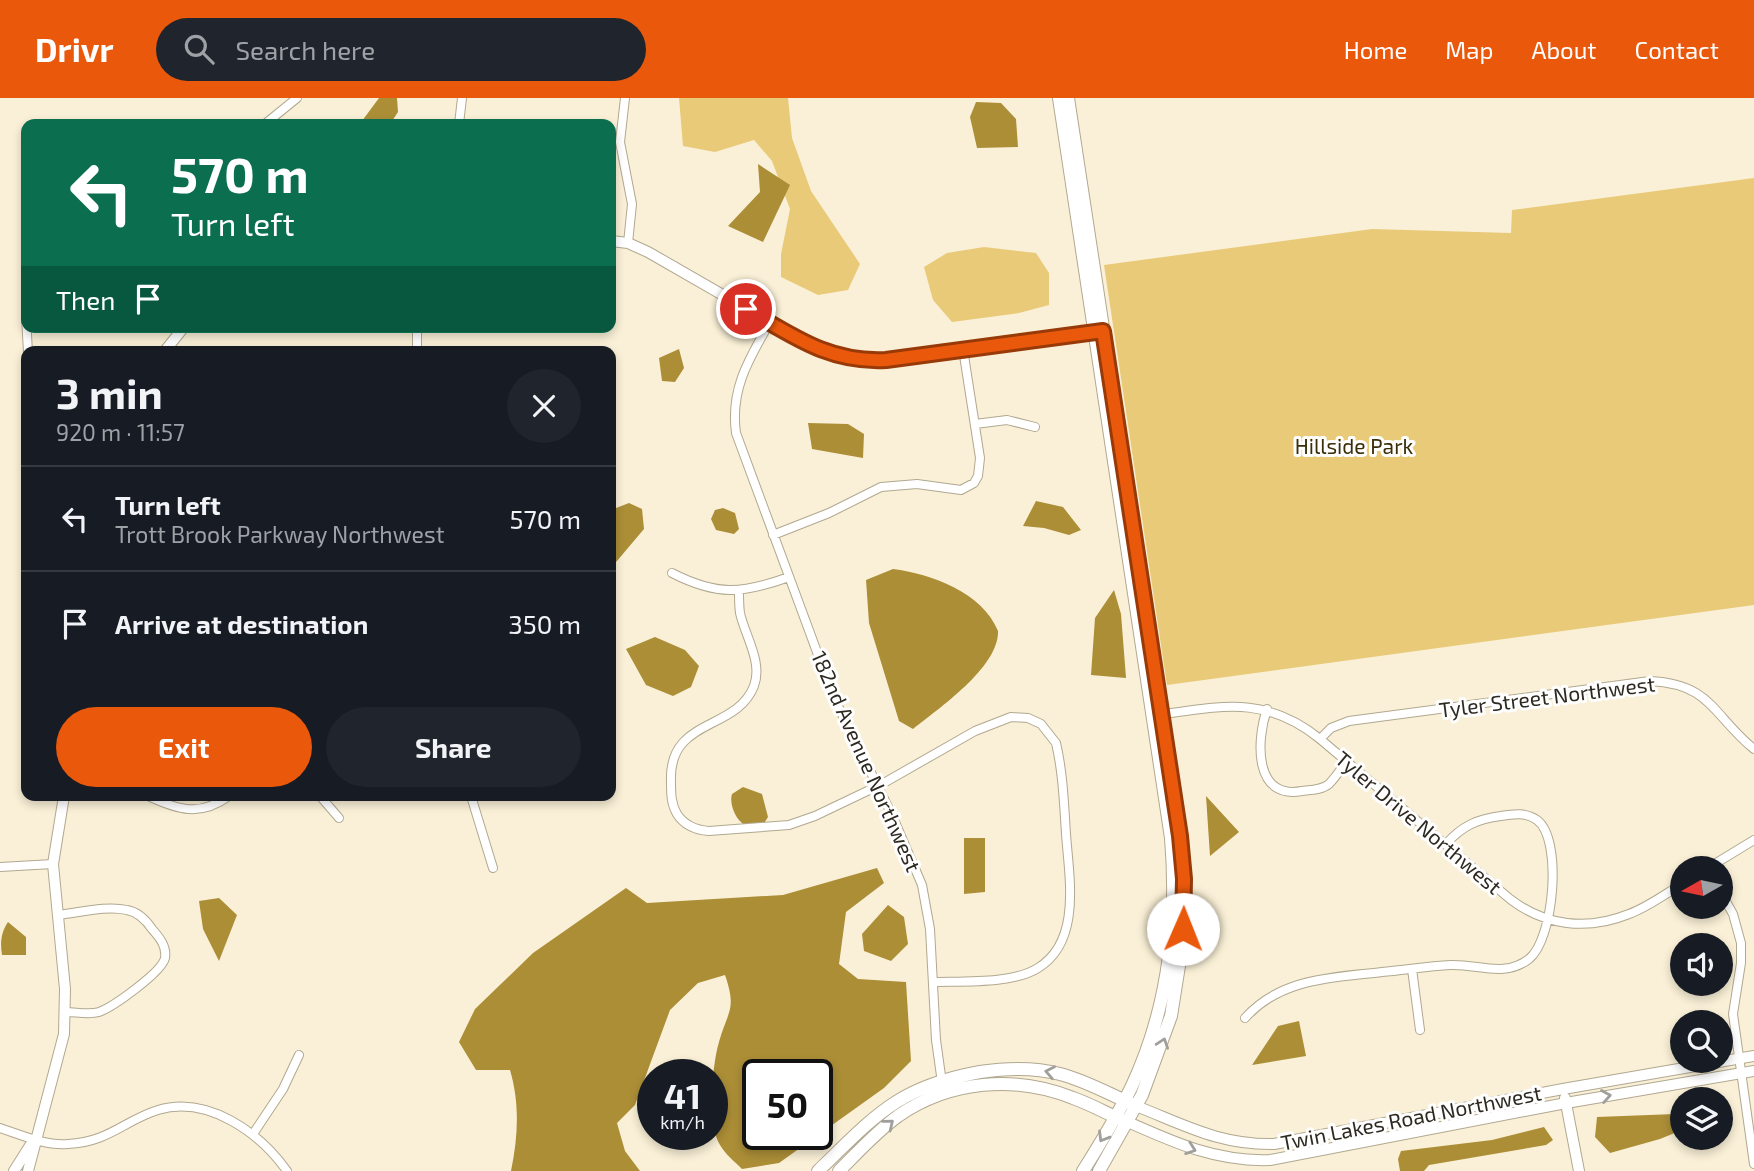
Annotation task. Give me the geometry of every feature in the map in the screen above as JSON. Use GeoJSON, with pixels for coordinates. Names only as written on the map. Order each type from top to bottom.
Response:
{"type":"FeatureCollection","features":[{"type":"Feature","properties":{"kind":"main road"},"geometry":{"type":"LineString","coordinates":[[1059,98],[1183,869],[1182,947],[1171,1016],[1154,1067],[1130,1103],[1099,1171]]}},
{"type":"Feature","properties":{"kind":"main road"},"geometry":{"type":"LineString","coordinates":[[1068,98],[1098,332]]}},
{"type":"Feature","properties":{"kind":"main road","name":"Twin Lakes Road Northwest"},"geometry":{"type":"LineString","coordinates":[[818,1171],[886,1108],[912,1092],[941,1080],[997,1069],[1044,1070],[1074,1078],[1130,1103]]}},
{"type":"Feature","properties":{"kind":"main road","name":"Twin Lakes Road Northwest"},"geometry":{"type":"LineString","coordinates":[[839,1171],[899,1116],[944,1093],[985,1084],[1023,1085],[1074,1098],[1122,1119]]}},
{"type":"Feature","properties":{"kind":"main road"},"geometry":{"type":"LineString","coordinates":[[1083,1171],[1122,1119]]}},
{"type":"Feature","properties":{"kind":"street"},"geometry":{"type":"LineString","coordinates":[[271,119],[297,98]]}},
{"type":"Feature","properties":{"kind":"street"},"geometry":{"type":"LineString","coordinates":[[460,119],[462,98]]}},
{"type":"Feature","properties":{"kind":"street"},"geometry":{"type":"LineString","coordinates":[[625,98],[620,132],[623,167],[632,204],[628,243]]}},
{"type":"Feature","properties":{"kind":"street"},"geometry":{"type":"LineString","coordinates":[[616,242],[628,243],[648,252],[815,348],[855,360],[886,360],[1098,332]]}},
{"type":"Feature","properties":{"kind":"street","name":"182nd Avenue Northwest"},"geometry":{"type":"LineString","coordinates":[[770,322],[741,374],[734,408],[741,449],[834,698],[922,885],[930,929],[944,1093]]}},
{"type":"Feature","properties":{"kind":"street"},"geometry":{"type":"LineString","coordinates":[[773,535],[829,513],[881,487],[905,483],[953,491],[968,487],[981,468],[963,349]]}},
{"type":"Feature","properties":{"kind":"street"},"geometry":{"type":"LineString","coordinates":[[975,424],[1007,420],[1035,427]]}},
{"type":"Feature","properties":{"kind":"street"},"geometry":{"type":"LineString","coordinates":[[672,573],[717,590],[738,591],[765,586],[789,577]]}},
{"type":"Feature","properties":{"kind":"street"},"geometry":{"type":"LineString","coordinates":[[738,591],[740,614],[756,665],[755,683],[742,704],[688,736],[675,754],[671,768],[671,797],[678,816],[701,831],[789,825],[815,816],[877,786],[975,731],[1012,717],[1028,718],[1041,724],[1056,743],[1070,889],[1067,923],[1057,950],[1037,969],[1021,976],[933,982]]}},
{"type":"Feature","properties":{"kind":"street","name":"Tyler Street Northwest"},"geometry":{"type":"LineString","coordinates":[[1320,739],[1331,728],[1349,721],[1650,681],[1674,684],[1704,698],[1754,749]]}},
{"type":"Feature","properties":{"kind":"street","name":"Tyler Drive Northwest"},"geometry":{"type":"LineString","coordinates":[[1157,716],[1228,706],[1267,709],[1292,719],[1320,739],[1515,903],[1548,921],[1572,923],[1619,917],[1640,909],[1670,891]]}},
{"type":"Feature","properties":{"kind":"street"},"geometry":{"type":"LineString","coordinates":[[1267,709],[1260,741],[1262,763],[1266,777],[1279,790],[1293,793],[1323,787],[1346,762]]}},
{"type":"Feature","properties":{"kind":"street"},"geometry":{"type":"LineString","coordinates":[[28,1171],[60,1051],[66,1012],[53,864],[63,801]]}},
{"type":"Feature","properties":{"kind":"street"},"geometry":{"type":"LineString","coordinates":[[159,801],[175,808],[197,811],[222,801]]}},
{"type":"Feature","properties":{"kind":"street"},"geometry":{"type":"LineString","coordinates":[[324,801],[339,818]]}},
{"type":"Feature","properties":{"kind":"street"},"geometry":{"type":"LineString","coordinates":[[473,801],[493,868]]}},
{"type":"Feature","properties":{"kind":"street"},"geometry":{"type":"LineString","coordinates":[[1245,1018],[1267,998],[1298,984],[1451,965],[1490,970],[1515,967],[1536,951],[1548,921],[1551,848],[1548,832],[1537,820],[1516,814],[1479,819],[1460,830],[1446,844]]}},
{"type":"Feature","properties":{"kind":"street"},"geometry":{"type":"LineString","coordinates":[[1728,856],[1754,840]]}},
{"type":"Feature","properties":{"kind":"street"},"geometry":{"type":"LineString","coordinates":[[0,867],[53,864]]}},
{"type":"Feature","properties":{"kind":"street"},"geometry":{"type":"LineString","coordinates":[[57,915],[118,909],[135,912],[148,922],[161,940],[165,954],[155,973],[105,1009],[92,1013],[66,1012]]}},
{"type":"Feature","properties":{"kind":"street"},"geometry":{"type":"LineString","coordinates":[[1733,914],[1741,943],[1741,963],[1732,1006],[1754,1164]]}},
{"type":"Feature","properties":{"kind":"street"},"geometry":{"type":"LineString","coordinates":[[1412,969],[1420,1030]]}},
{"type":"Feature","properties":{"kind":"street"},"geometry":{"type":"LineString","coordinates":[[253,1134],[284,1089],[299,1055]]}},
{"type":"Feature","properties":{"kind":"street","name":"Twin Lakes Road Northwest"},"geometry":{"type":"LineString","coordinates":[[1130,1103],[1206,1136],[1242,1143],[1266,1144],[1307,1139],[1563,1089],[1754,1056]]}},
{"type":"Feature","properties":{"kind":"street","name":"Twin Lakes Road Northwest"},"geometry":{"type":"LineString","coordinates":[[1122,1119],[1204,1154],[1236,1160],[1270,1160],[1566,1103],[1754,1071]]}},
{"type":"Feature","properties":{"kind":"street"},"geometry":{"type":"LineString","coordinates":[[1563,1089],[1579,1171]]}},
{"type":"Feature","properties":{"kind":"street"},"geometry":{"type":"LineString","coordinates":[[0,1128],[65,1145],[116,1132],[150,1113],[173,1107],[193,1108],[211,1112],[253,1134],[271,1150],[287,1171]]}},
{"type":"Feature","properties":{"kind":"street"},"geometry":{"type":"LineString","coordinates":[[14,1171],[35,1139]]}},
{"type":"Feature","properties":{"kind":"green space"},"geometry":{"type":"Polygon","coordinates":[[[679,98],[788,98],[792,138],[811,191],[860,264],[848,290],[818,295],[781,277],[781,254],[790,209],[772,161],[754,140],[715,152],[683,146],[679,98]]]}},
{"type":"Feature","properties":{"kind":"green space","name":"Hillside Park"},"geometry":{"type":"Polygon","coordinates":[[[1754,178],[1754,605],[1167,685],[1104,265],[1372,229],[1511,233],[1512,210],[1754,178]]]}},
{"type":"Feature","properties":{"kind":"green space"},"geometry":{"type":"Polygon","coordinates":[[[984,247],[1036,253],[1049,273],[1049,305],[1019,313],[952,322],[933,300],[924,267],[947,253],[984,247]]]}},
{"type":"Feature","properties":{"kind":"shaded area"},"geometry":{"type":"Polygon","coordinates":[[[379,98],[397,98],[398,112],[393,119],[363,119],[379,98]]]}},
{"type":"Feature","properties":{"kind":"shaded area"},"geometry":{"type":"Polygon","coordinates":[[[976,102],[1001,103],[1016,119],[1018,147],[977,148],[970,117],[976,102]]]}},
{"type":"Feature","properties":{"kind":"shaded area"},"geometry":{"type":"Polygon","coordinates":[[[758,164],[790,185],[763,242],[728,226],[760,192],[758,164]]]}},
{"type":"Feature","properties":{"kind":"shaded area"},"geometry":{"type":"Polygon","coordinates":[[[679,349],[684,368],[675,382],[662,381],[659,358],[679,349]]]}},
{"type":"Feature","properties":{"kind":"shaded area"},"geometry":{"type":"Polygon","coordinates":[[[808,423],[848,424],[864,434],[863,458],[812,449],[808,423]]]}},
{"type":"Feature","properties":{"kind":"shaded area"},"geometry":{"type":"Polygon","coordinates":[[[1036,501],[1063,507],[1081,530],[1069,535],[1023,526],[1036,501]]]}},
{"type":"Feature","properties":{"kind":"shaded area"},"geometry":{"type":"Polygon","coordinates":[[[629,503],[642,509],[644,529],[616,562],[616,508],[629,503]]]}},
{"type":"Feature","properties":{"kind":"shaded area"},"geometry":{"type":"Polygon","coordinates":[[[723,508],[735,513],[739,529],[734,534],[716,530],[711,519],[715,510],[723,508]]]}},
{"type":"Feature","properties":{"kind":"shaded area"},"geometry":{"type":"Polygon","coordinates":[[[893,569],[923,575],[954,587],[980,606],[998,631],[996,645],[989,659],[966,686],[913,729],[899,721],[869,623],[866,580],[893,569]]]}},
{"type":"Feature","properties":{"kind":"shaded area"},"geometry":{"type":"Polygon","coordinates":[[[1114,590],[1121,614],[1126,678],[1091,675],[1095,618],[1114,590]]]}},
{"type":"Feature","properties":{"kind":"shaded area"},"geometry":{"type":"Polygon","coordinates":[[[655,637],[685,650],[699,666],[691,687],[673,696],[646,685],[626,649],[655,637]]]}},
{"type":"Feature","properties":{"kind":"shaded area"},"geometry":{"type":"Polygon","coordinates":[[[743,787],[762,794],[768,817],[763,825],[745,825],[736,815],[731,802],[732,794],[743,787]]]}},
{"type":"Feature","properties":{"kind":"shaded area"},"geometry":{"type":"Polygon","coordinates":[[[1206,796],[1239,832],[1210,856],[1206,796]]]}},
{"type":"Feature","properties":{"kind":"shaded area"},"geometry":{"type":"Polygon","coordinates":[[[964,838],[985,838],[985,892],[964,894],[964,838]]]}},
{"type":"Feature","properties":{"kind":"shaded area"},"geometry":{"type":"Polygon","coordinates":[[[877,868],[884,883],[846,912],[839,964],[858,979],[906,982],[911,1061],[884,1088],[833,1124],[833,1059],[742,1059],[742,1150],[797,1150],[779,1163],[742,1169],[724,1150],[728,1150],[728,1059],[715,1059],[731,1003],[725,975],[698,983],[670,1010],[652,1059],[637,1059],[637,1100],[617,1123],[625,1151],[640,1171],[511,1171],[517,1120],[510,1070],[476,1070],[459,1042],[475,1009],[533,953],[626,888],[647,903],[783,895],[877,868]]]}},
{"type":"Feature","properties":{"kind":"shaded area"},"geometry":{"type":"Polygon","coordinates":[[[219,898],[237,915],[219,961],[203,929],[199,901],[219,898]]]}},
{"type":"Feature","properties":{"kind":"shaded area"},"geometry":{"type":"Polygon","coordinates":[[[888,905],[904,917],[908,944],[891,961],[864,951],[862,934],[888,905]]]}},
{"type":"Feature","properties":{"kind":"shaded area"},"geometry":{"type":"Polygon","coordinates":[[[8,922],[26,937],[26,955],[2,955],[2,938],[8,922]]]}},
{"type":"Feature","properties":{"kind":"shaded area"},"geometry":{"type":"Polygon","coordinates":[[[1299,1021],[1306,1056],[1252,1065],[1278,1026],[1299,1021]]]}},
{"type":"Feature","properties":{"kind":"shaded area"},"geometry":{"type":"Polygon","coordinates":[[[1670,1114],[1670,1135],[1610,1153],[1595,1137],[1597,1117],[1670,1114]]]}},
{"type":"Feature","properties":{"kind":"shaded area"},"geometry":{"type":"Polygon","coordinates":[[[1544,1127],[1553,1140],[1546,1145],[1429,1165],[1424,1171],[1400,1171],[1398,1159],[1401,1151],[1492,1140],[1544,1127]]]}},
{"type":"Feature","properties":{"kind":"route"},"geometry":{"type":"LineString","coordinates":[[746,309],[815,348],[840,358],[870,361],[1103,331],[1180,836],[1184,879],[1183,929]]}}]}
